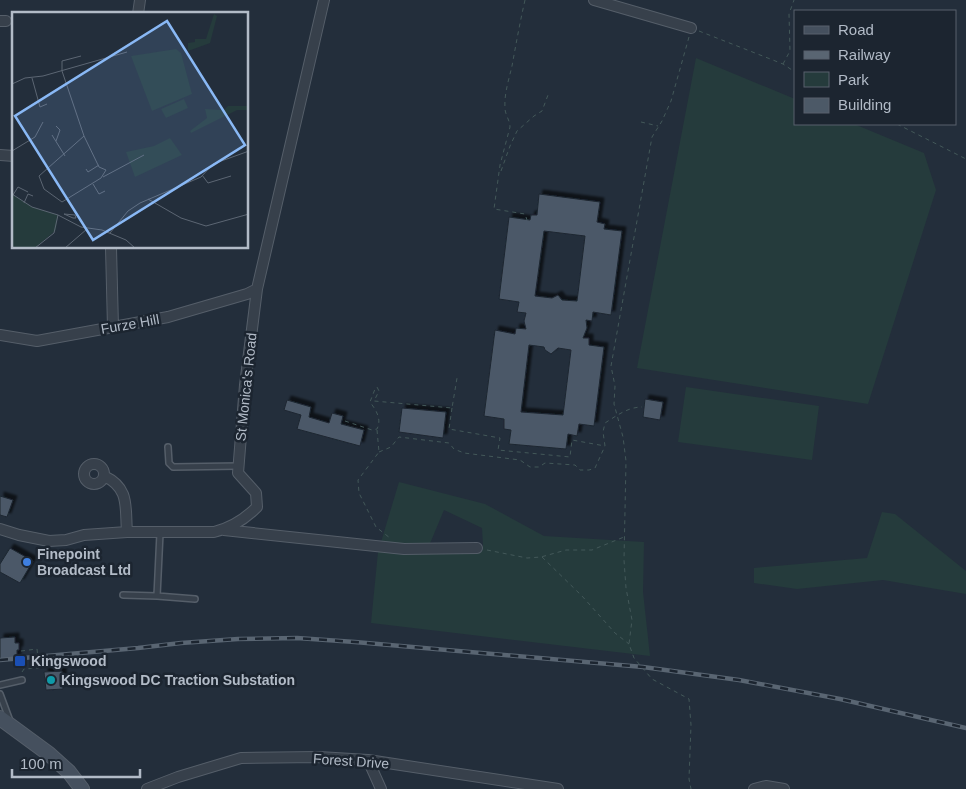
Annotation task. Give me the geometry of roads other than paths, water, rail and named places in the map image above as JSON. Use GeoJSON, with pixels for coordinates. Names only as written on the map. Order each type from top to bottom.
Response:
{"type":"FeatureCollection","features":[{"type":"Feature","properties":{"kind":"main road"},"geometry":{"type":"LineString","coordinates":[[4,723],[50,754],[70,772],[82,789]]}},
{"type":"Feature","properties":{"kind":"street","name":"St Monica's Road"},"geometry":{"type":"LineString","coordinates":[[238,466],[245,385],[257,289],[324,0]]}},
{"type":"Feature","properties":{"kind":"street"},"geometry":{"type":"LineString","coordinates":[[594,0],[691,28]]}},
{"type":"Feature","properties":{"kind":"street"},"geometry":{"type":"LineString","coordinates":[[111,249],[113,327]]}},
{"type":"Feature","properties":{"kind":"street","name":"Furze Hill"},"geometry":{"type":"LineString","coordinates":[[0,335],[38,341],[168,316],[247,294],[257,289]]}},
{"type":"Feature","properties":{"kind":"street"},"geometry":{"type":"LineString","coordinates":[[224,530],[257,507],[256,493],[241,478],[238,473],[238,466]]}},
{"type":"Feature","properties":{"kind":"street"},"geometry":{"type":"LineString","coordinates":[[104,476],[115,482],[123,494],[127,532]]}},
{"type":"Feature","properties":{"kind":"street"},"geometry":{"type":"LineString","coordinates":[[0,529],[49,541],[66,540],[84,535],[127,532],[214,532],[224,530],[404,549],[477,548]]}},
{"type":"Feature","properties":{"kind":"street","name":"Forest Drive"},"geometry":{"type":"LineString","coordinates":[[147,789],[178,777],[241,758],[319,757],[368,760],[558,789]]}},
{"type":"Feature","properties":{"kind":"street"},"geometry":{"type":"LineString","coordinates":[[368,760],[381,789]]}},
{"type":"Feature","properties":{"kind":"street"},"geometry":{"type":"LineString","coordinates":[[754,789],[766,786],[784,789]]}},
{"type":"Feature","properties":{"kind":"lane"},"geometry":{"type":"LineString","coordinates":[[168,447],[169,463],[173,467],[238,466]]}},
{"type":"Feature","properties":{"kind":"lane"},"geometry":{"type":"LineString","coordinates":[[157,596],[160,533]]}},
{"type":"Feature","properties":{"kind":"lane"},"geometry":{"type":"LineString","coordinates":[[124,595],[195,599]]}},
{"type":"Feature","properties":{"kind":"lane"},"geometry":{"type":"LineString","coordinates":[[0,685],[22,680]]}},
{"type":"Feature","properties":{"kind":"lane"},"geometry":{"type":"LineString","coordinates":[[0,694],[4,723]]}},
{"type":"Feature","properties":{"kind":"railway"},"geometry":{"type":"LineString","coordinates":[[0,660],[238,639],[297,638],[355,642],[643,667],[739,680],[840,699],[966,728]]}},
{"type":"Feature","properties":{"kind":"place","name":"Finepoint Broadcast Ltd"},"geometry":{"type":"Point","coordinates":[27,562]}},
{"type":"Feature","properties":{"kind":"place","name":"Kingswood"},"geometry":{"type":"Point","coordinates":[20,661]}},
{"type":"Feature","properties":{"kind":"place","name":"Kingswood DC Traction Substation"},"geometry":{"type":"Point","coordinates":[51,680]}}]}
